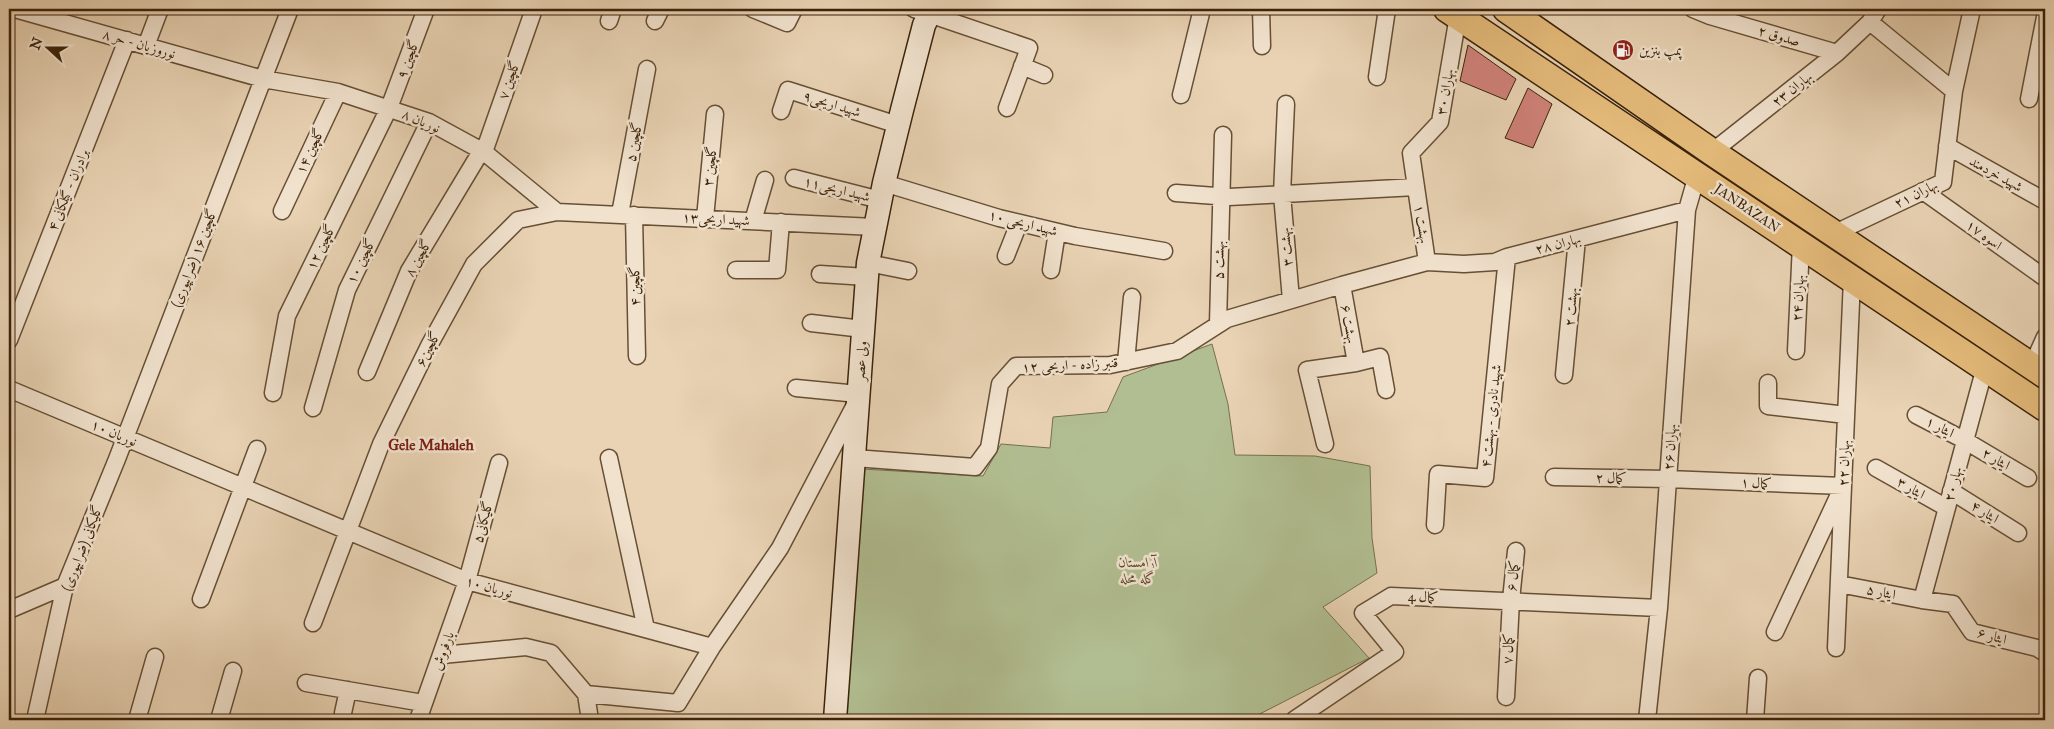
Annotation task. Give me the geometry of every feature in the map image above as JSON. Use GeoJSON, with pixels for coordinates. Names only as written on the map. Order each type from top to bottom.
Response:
{"type":"FeatureCollection","features":[{"type":"Feature","properties":{"kind":"highway","name":"JANBAZAN"},"geometry":{"type":"LineString","coordinates":[[1453,12],[2045,408]]}},
{"type":"Feature","properties":{"kind":"highway","name":"JANBAZAN"},"geometry":{"type":"LineString","coordinates":[[1516,12],[1712,152],[2038,370]]}},
{"type":"Feature","properties":{"kind":"main road","name":"ولی عصر"},"geometry":{"type":"LineString","coordinates":[[835,720],[867,270],[882,191],[924,25],[925,11]]}},
{"type":"Feature","properties":{"kind":"street","name":"نوروزیان - حر ۸"},"geometry":{"type":"LineString","coordinates":[[15,9],[47,13],[146,46],[264,79]]}},
{"type":"Feature","properties":{"kind":"street"},"geometry":{"type":"LineString","coordinates":[[146,46],[160,9]]}},
{"type":"Feature","properties":{"kind":"street","name":"گلچین ۱۶ (ضرابپوری)"},"geometry":{"type":"LineString","coordinates":[[125,438],[290,9]]}},
{"type":"Feature","properties":{"kind":"street","name":"گلچین ۹"},"geometry":{"type":"LineString","coordinates":[[389,108],[426,9]]}},
{"type":"Feature","properties":{"kind":"street","name":"گلچین ۷"},"geometry":{"type":"LineString","coordinates":[[484,152],[534,9]]}},
{"type":"Feature","properties":{"kind":"street"},"geometry":{"type":"LineString","coordinates":[[753,9],[787,23],[794,9]]}},
{"type":"Feature","properties":{"kind":"street"},"geometry":{"type":"LineString","coordinates":[[1181,95],[1202,9]]}},
{"type":"Feature","properties":{"kind":"street"},"geometry":{"type":"LineString","coordinates":[[1261,9],[1262,46]]}},
{"type":"Feature","properties":{"kind":"street"},"geometry":{"type":"LineString","coordinates":[[1377,77],[1386,9]]}},
{"type":"Feature","properties":{"kind":"street","name":"صدوق ۲"},"geometry":{"type":"LineString","coordinates":[[1693,9],[1711,12],[1836,53]]}},
{"type":"Feature","properties":{"kind":"street","name":"بهاران ۲۱"},"geometry":{"type":"LineString","coordinates":[[1835,233],[1943,182],[1954,91],[1972,9]]}},
{"type":"Feature","properties":{"kind":"street"},"geometry":{"type":"LineString","coordinates":[[925,11],[1029,48],[1007,108]]}},
{"type":"Feature","properties":{"kind":"street","name":"بهاران ۳۰"},"geometry":{"type":"LineString","coordinates":[[1416,187],[1411,152],[1440,122],[1453,12]]}},
{"type":"Feature","properties":{"kind":"street"},"geometry":{"type":"LineString","coordinates":[[1874,15],[1954,91]]}},
{"type":"Feature","properties":{"kind":"street","name":"بهاران ۲۳"},"geometry":{"type":"LineString","coordinates":[[1712,152],[1836,53],[1874,15]]}},
{"type":"Feature","properties":{"kind":"street"},"geometry":{"type":"LineString","coordinates":[[2029,99],[2040,68],[2045,17]]}},
{"type":"Feature","properties":{"kind":"street","name":"برادران - گیلکانی ۴"},"geometry":{"type":"LineString","coordinates":[[9,340],[128,40]]}},
{"type":"Feature","properties":{"kind":"street"},"geometry":{"type":"LineString","coordinates":[[1022,66],[1044,75]]}},
{"type":"Feature","properties":{"kind":"street","name":"گلچین ۵"},"geometry":{"type":"LineString","coordinates":[[627,215],[647,69]]}},
{"type":"Feature","properties":{"kind":"street","name":"نوریان ۸"},"geometry":{"type":"LineString","coordinates":[[264,79],[338,92],[429,122],[484,152],[557,212]]}},
{"type":"Feature","properties":{"kind":"street","name":"شهید اریحی۹"},"geometry":{"type":"LineString","coordinates":[[781,111],[788,90],[898,125]]}},
{"type":"Feature","properties":{"kind":"street","name":"گلچین ۱۴"},"geometry":{"type":"LineString","coordinates":[[282,211],[338,92]]}},
{"type":"Feature","properties":{"kind":"street","name":"بهشت ۳"},"geometry":{"type":"LineString","coordinates":[[1286,104],[1282,194],[1290,300]]}},
{"type":"Feature","properties":{"kind":"street","name":"گلچین ۱۲"},"geometry":{"type":"LineString","coordinates":[[273,393],[287,316],[389,108]]}},
{"type":"Feature","properties":{"kind":"street","name":"گلچین ۳"},"geometry":{"type":"LineString","coordinates":[[705,218],[715,114]]}},
{"type":"Feature","properties":{"kind":"street","name":"گلچین ۱۰"},"geometry":{"type":"LineString","coordinates":[[313,408],[347,290],[429,122]]}},
{"type":"Feature","properties":{"kind":"street","name":"بهشت ۵"},"geometry":{"type":"LineString","coordinates":[[1218,324],[1223,135]]}},
{"type":"Feature","properties":{"kind":"street","name":"شهید خردمند"},"geometry":{"type":"LineString","coordinates":[[1947,146],[2045,201]]}},
{"type":"Feature","properties":{"kind":"street","name":"گلچین ۸"},"geometry":{"type":"LineString","coordinates":[[367,372],[409,271],[477,158],[484,152]]}},
{"type":"Feature","properties":{"kind":"street","name":"بهاران ۲۶"},"geometry":{"type":"LineString","coordinates":[[1647,720],[1659,608],[1687,210],[1697,175]]}},
{"type":"Feature","properties":{"kind":"street","name":"شهید اریحی۱۱"},"geometry":{"type":"LineString","coordinates":[[794,178],[882,191]]}},
{"type":"Feature","properties":{"kind":"street"},"geometry":{"type":"LineString","coordinates":[[753,221],[765,180]]}},
{"type":"Feature","properties":{"kind":"street"},"geometry":{"type":"LineString","coordinates":[[1176,193],[1220,196],[1416,187]]}},
{"type":"Feature","properties":{"kind":"street","name":"بهشت ۱"},"geometry":{"type":"LineString","coordinates":[[1416,187],[1428,262]]}},
{"type":"Feature","properties":{"kind":"street","name":"شهید اریحی ۱۰"},"geometry":{"type":"LineString","coordinates":[[882,191],[950,204],[1057,232],[1164,251]]}},
{"type":"Feature","properties":{"kind":"street","name":"اسوه ۱۷"},"geometry":{"type":"LineString","coordinates":[[1923,191],[2045,278]]}},
{"type":"Feature","properties":{"kind":"street","name":"بهاران ۲۸"},"geometry":{"type":"LineString","coordinates":[[1428,262],[1464,264],[1495,262],[1507,257],[1687,210]]}},
{"type":"Feature","properties":{"kind":"street","name":"شهید اریحی۱۳"},"geometry":{"type":"LineString","coordinates":[[557,212],[875,227]]}},
{"type":"Feature","properties":{"kind":"street","name":"گلچین۶"},"geometry":{"type":"LineString","coordinates":[[313,623],[380,444],[430,344],[474,264],[518,220],[557,212]]}},
{"type":"Feature","properties":{"kind":"street","name":"گلچین ۴"},"geometry":{"type":"LineString","coordinates":[[627,215],[637,356]]}},
{"type":"Feature","properties":{"kind":"street"},"geometry":{"type":"LineString","coordinates":[[736,270],[777,270],[781,222]]}},
{"type":"Feature","properties":{"kind":"street"},"geometry":{"type":"LineString","coordinates":[[1006,256],[1019,223]]}},
{"type":"Feature","properties":{"kind":"street"},"geometry":{"type":"LineString","coordinates":[[1051,270],[1057,232]]}},
{"type":"Feature","properties":{"kind":"street","name":"بهشت ۲"},"geometry":{"type":"LineString","coordinates":[[1564,375],[1577,239]]}},
{"type":"Feature","properties":{"kind":"street","name":"بهاران ۲۴"},"geometry":{"type":"LineString","coordinates":[[1796,351],[1801,244]]}},
{"type":"Feature","properties":{"kind":"street","name":"شهید نادری - بهشت ۴"},"geometry":{"type":"LineString","coordinates":[[1435,525],[1438,474],[1485,478],[1507,257]]}},
{"type":"Feature","properties":{"kind":"street","name":"قنبر زاده - اریحی ۱۲"},"geometry":{"type":"LineString","coordinates":[[854,458],[975,468],[989,448],[1000,384],[1016,366],[1110,365],[1177,352],[1227,318],[1342,284],[1428,262]]}},
{"type":"Feature","properties":{"kind":"street"},"geometry":{"type":"LineString","coordinates":[[820,274],[867,270],[908,271]]}},
{"type":"Feature","properties":{"kind":"street","name":"بهاران ۲۲"},"geometry":{"type":"LineString","coordinates":[[1836,648],[1852,279]]}},
{"type":"Feature","properties":{"kind":"street","name":"بهشت ۶"},"geometry":{"type":"LineString","coordinates":[[1342,284],[1356,363]]}},
{"type":"Feature","properties":{"kind":"street"},"geometry":{"type":"LineString","coordinates":[[1126,362],[1132,297]]}},
{"type":"Feature","properties":{"kind":"street"},"geometry":{"type":"LineString","coordinates":[[811,324],[863,329]]}},
{"type":"Feature","properties":{"kind":"street"},"geometry":{"type":"LineString","coordinates":[[2038,370],[2045,336]]}},
{"type":"Feature","properties":{"kind":"street"},"geometry":{"type":"LineString","coordinates":[[1325,444],[1307,370],[1356,363],[1380,357],[1386,390]]}},
{"type":"Feature","properties":{"kind":"street","name":"بهار ۲۰"},"geometry":{"type":"LineString","coordinates":[[1922,600],[1985,367]]}},
{"type":"Feature","properties":{"kind":"street"},"geometry":{"type":"LineString","coordinates":[[1768,382],[1768,406],[1846,414]]}},
{"type":"Feature","properties":{"kind":"street"},"geometry":{"type":"LineString","coordinates":[[586,694],[678,704],[712,647],[780,548],[858,396],[796,388]]}},
{"type":"Feature","properties":{"kind":"street","name":"نوریان ۱۰"},"geometry":{"type":"LineString","coordinates":[[9,389],[466,581],[712,647]]}},
{"type":"Feature","properties":{"kind":"street","name":"ایثار ۱"},"geometry":{"type":"LineString","coordinates":[[1916,415],[1964,440]]}},
{"type":"Feature","properties":{"kind":"street","name":"گلیکانی (ضرابپوری)"},"geometry":{"type":"LineString","coordinates":[[36,720],[65,586],[125,438]]}},
{"type":"Feature","properties":{"kind":"street","name":"ایثار ۲"},"geometry":{"type":"LineString","coordinates":[[1964,440],[2028,478]]}},
{"type":"Feature","properties":{"kind":"street"},"geometry":{"type":"LineString","coordinates":[[201,599],[257,449]]}},
{"type":"Feature","properties":{"kind":"street"},"geometry":{"type":"LineString","coordinates":[[609,458],[646,629]]}},
{"type":"Feature","properties":{"kind":"street","name":"گلیکانی۵"},"geometry":{"type":"LineString","coordinates":[[466,581],[498,463]]}},
{"type":"Feature","properties":{"kind":"street","name":"ایثار ۳"},"geometry":{"type":"LineString","coordinates":[[1876,468],[1947,508]]}},
{"type":"Feature","properties":{"kind":"street","name":"کمال ۲"},"geometry":{"type":"LineString","coordinates":[[1554,477],[1668,479]]}},
{"type":"Feature","properties":{"kind":"street","name":"کمال ۱"},"geometry":{"type":"LineString","coordinates":[[1668,479],[1843,486]]}},
{"type":"Feature","properties":{"kind":"street"},"geometry":{"type":"LineString","coordinates":[[1775,632],[1843,486]]}},
{"type":"Feature","properties":{"kind":"street","name":"ایثار ۴"},"geometry":{"type":"LineString","coordinates":[[1951,491],[2018,533]]}},
{"type":"Feature","properties":{"kind":"street","name":"کمال ۶"},"geometry":{"type":"LineString","coordinates":[[1511,600],[1516,551]]}},
{"type":"Feature","properties":{"kind":"street","name":"بارفروش"},"geometry":{"type":"LineString","coordinates":[[418,720],[466,581]]}},
{"type":"Feature","properties":{"kind":"street","name":"ایثار ۵"},"geometry":{"type":"LineString","coordinates":[[1839,584],[1922,600]]}},
{"type":"Feature","properties":{"kind":"street"},"geometry":{"type":"LineString","coordinates":[[9,610],[65,586]]}},
{"type":"Feature","properties":{"kind":"street","name":"کمال 4"},"geometry":{"type":"LineString","coordinates":[[1294,720],[1395,652],[1363,613],[1391,596],[1659,608]]}},
{"type":"Feature","properties":{"kind":"street","name":"کمال ۷"},"geometry":{"type":"LineString","coordinates":[[1506,697],[1511,600]]}},
{"type":"Feature","properties":{"kind":"street","name":"ایثار ۶"},"geometry":{"type":"LineString","coordinates":[[1922,600],[1953,604],[1972,632],[2037,648],[2045,653]]}},
{"type":"Feature","properties":{"kind":"street"},"geometry":{"type":"LineString","coordinates":[[442,655],[526,647],[551,653],[586,694],[590,720]]}},
{"type":"Feature","properties":{"kind":"street"},"geometry":{"type":"LineString","coordinates":[[137,720],[156,657]]}},
{"type":"Feature","properties":{"kind":"street"},"geometry":{"type":"LineString","coordinates":[[219,720],[233,672]]}},
{"type":"Feature","properties":{"kind":"street"},"geometry":{"type":"LineString","coordinates":[[1755,720],[1758,678]]}},
{"type":"Feature","properties":{"kind":"street"},"geometry":{"type":"LineString","coordinates":[[306,683],[423,703]]}},
{"type":"Feature","properties":{"kind":"street"},"geometry":{"type":"LineString","coordinates":[[343,712],[348,690]]}},
{"type":"Feature","properties":{"kind":"green space","name":"آرامستان گله محله"},"geometry":{"type":"Polygon","coordinates":[[[1212,344],[1228,404],[1235,455],[1315,456],[1370,466],[1372,538],[1377,573],[1323,607],[1369,658],[1248,720],[844,720],[862,469],[983,476],[1001,444],[1050,448],[1053,417],[1107,412],[1123,377],[1212,344]]]}},
{"type":"Feature","properties":{"kind":"building"},"geometry":{"type":"Polygon","coordinates":[[[1468,45],[1516,79],[1506,100],[1460,81],[1468,45]]]}},
{"type":"Feature","properties":{"kind":"building"},"geometry":{"type":"Polygon","coordinates":[[[1528,88],[1552,104],[1533,148],[1505,138],[1528,88]]]}},
{"type":"Feature","properties":{"kind":"place","name":"پمپ بنزین"},"geometry":{"type":"Point","coordinates":[1623,50]}},
{"type":"Feature","properties":{"kind":"district","name":"Gele Mahaleh"},"geometry":{"type":"Point","coordinates":[431,445]}}]}
